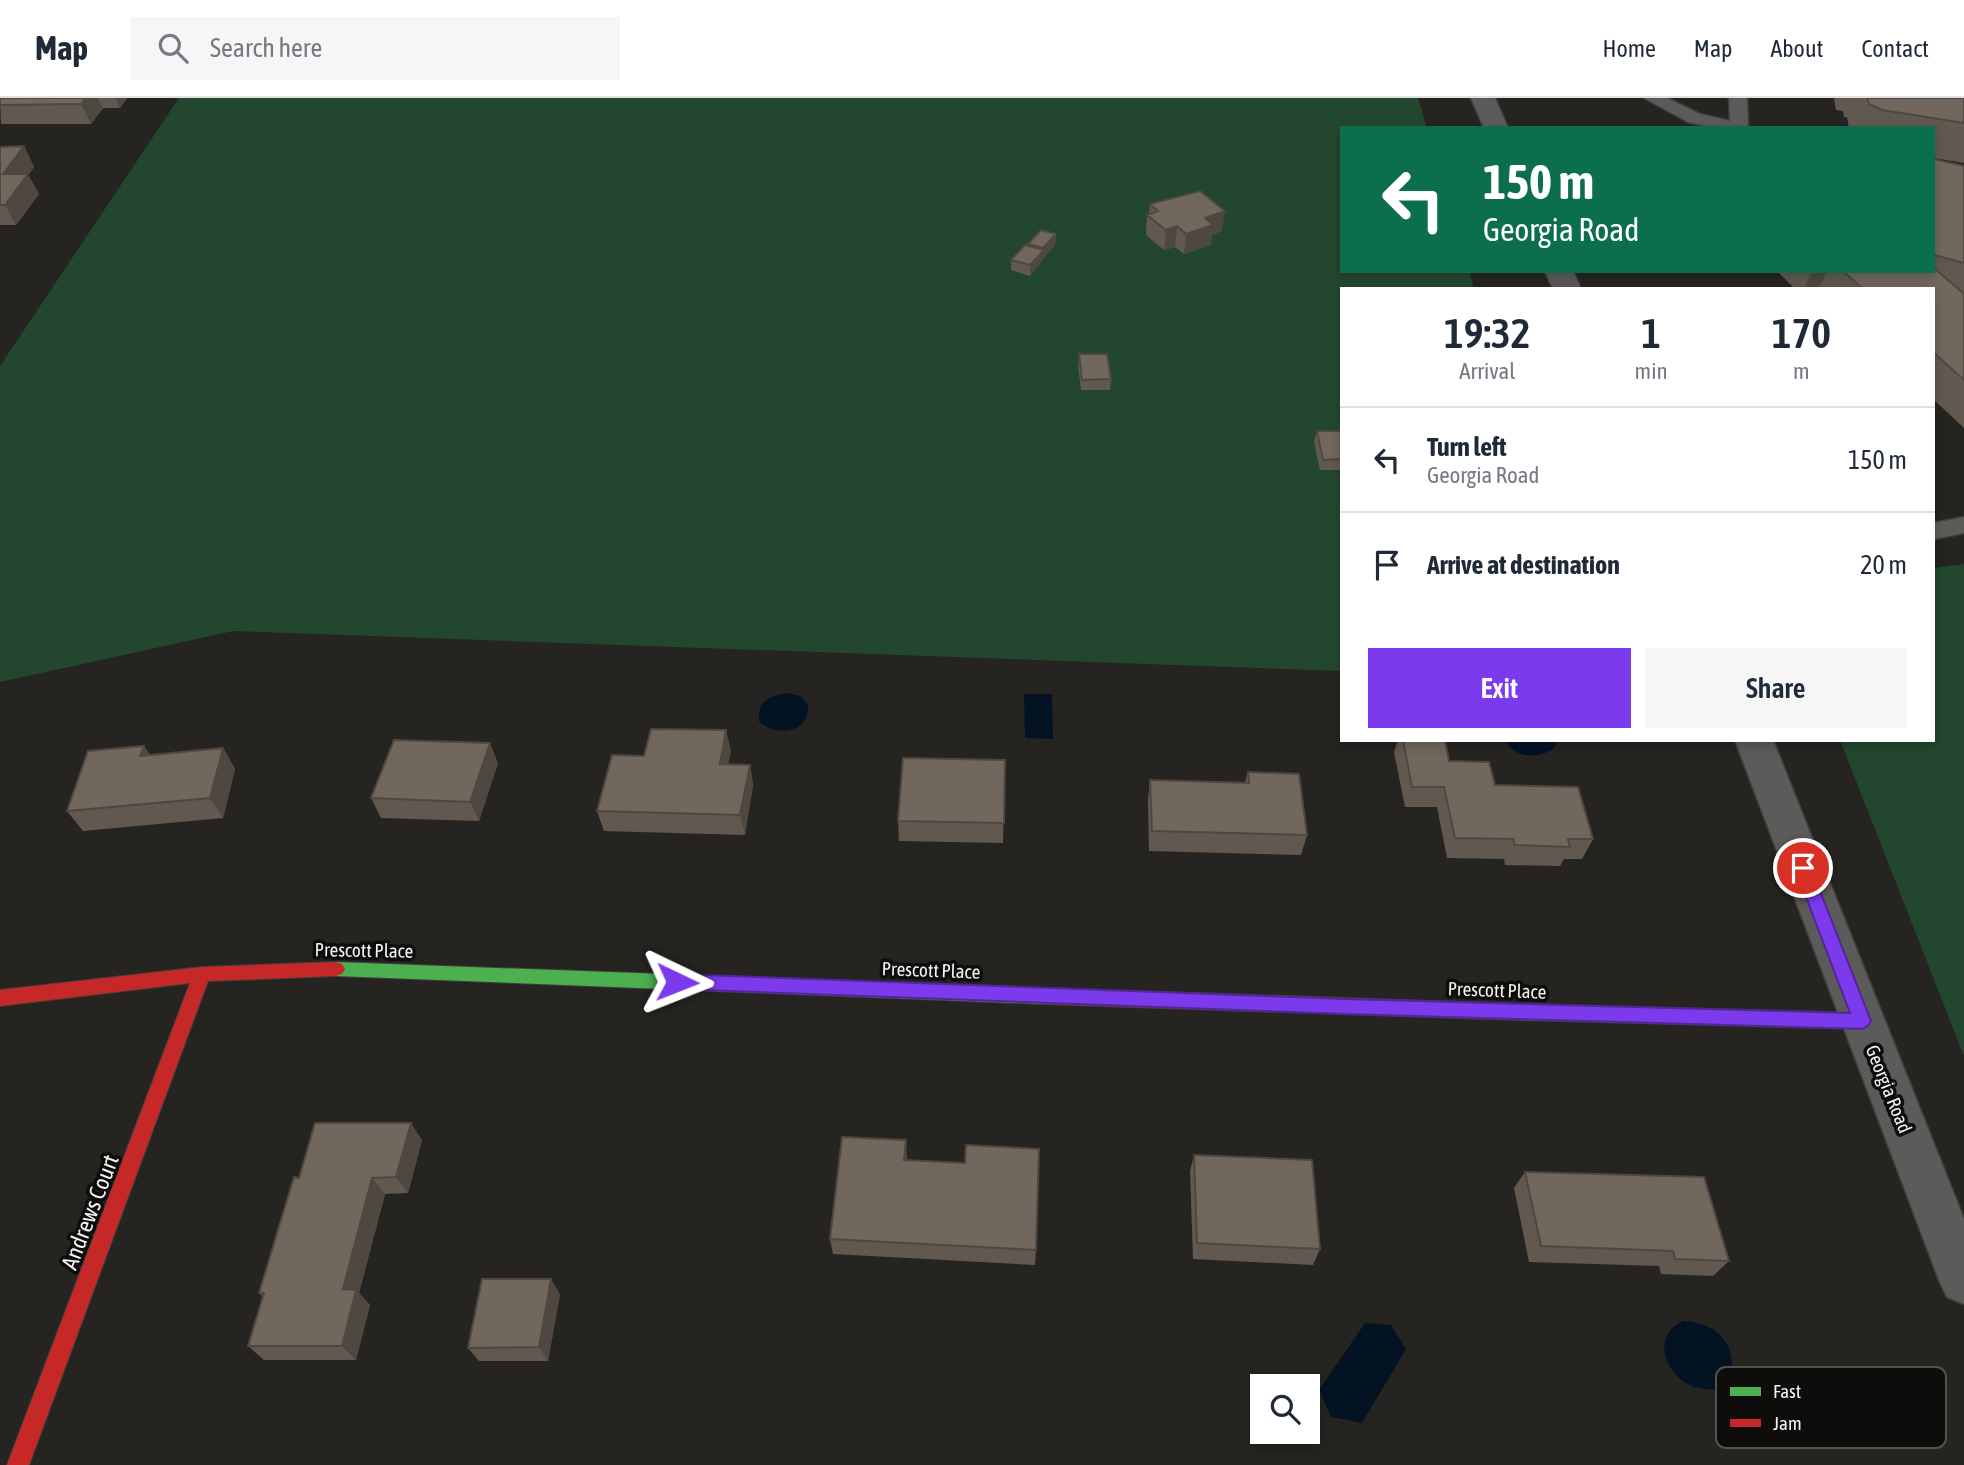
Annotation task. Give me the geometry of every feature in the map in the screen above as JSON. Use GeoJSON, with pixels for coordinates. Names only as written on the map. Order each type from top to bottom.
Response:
{"type":"FeatureCollection","features":[{"type":"Feature","properties":{"kind":"street"},"geometry":{"type":"LineString","coordinates":[[1483,98],[1495,126]]}},
{"type":"Feature","properties":{"kind":"street","name":"Georgia Road"},"geometry":{"type":"LineString","coordinates":[[1755,742],[1964,1280]]}},
{"type":"Feature","properties":{"kind":"street","name":"Prescott Place"},"geometry":{"type":"LineString","coordinates":[[0,998],[202,974],[343,969],[1359,1007],[1862,1021]]}},
{"type":"Feature","properties":{"kind":"street","name":"Andrews Court"},"geometry":{"type":"LineString","coordinates":[[18,1465],[202,974]]}},
{"type":"Feature","properties":{"kind":"lane"},"geometry":{"type":"LineString","coordinates":[[1653,98],[1694,118],[1730,126]]}},
{"type":"Feature","properties":{"kind":"lane"},"geometry":{"type":"LineString","coordinates":[[1738,98],[1739,126]]}},
{"type":"Feature","properties":{"kind":"lane"},"geometry":{"type":"LineString","coordinates":[[1935,531],[1964,526]]}},
{"type":"Feature","properties":{"kind":"green space"},"geometry":{"type":"Polygon","coordinates":[[[179,98],[1418,98],[1426,126],[1340,126],[1340,273],[1470,273],[1473,287],[1340,287],[1340,671],[233,631],[0,682],[0,366],[179,98]]]}},
{"type":"Feature","properties":{"kind":"green space"},"geometry":{"type":"Polygon","coordinates":[[[1964,564],[1964,1056],[1841,742],[1935,742],[1935,568],[1964,564]]]}},
{"type":"Feature","properties":{"kind":"water"},"geometry":{"type":"Polygon","coordinates":[[[787,693],[800,696],[808,704],[804,721],[798,727],[775,730],[759,721],[762,704],[787,693]]]}},
{"type":"Feature","properties":{"kind":"water"},"geometry":{"type":"Polygon","coordinates":[[[1024,694],[1052,694],[1053,739],[1025,738],[1024,694]]]}},
{"type":"Feature","properties":{"kind":"water"},"geometry":{"type":"Polygon","coordinates":[[[1506,742],[1556,744],[1546,753],[1532,756],[1509,746],[1506,742]]]}},
{"type":"Feature","properties":{"kind":"water"},"geometry":{"type":"Polygon","coordinates":[[[1683,1321],[1696,1323],[1716,1331],[1723,1338],[1731,1355],[1732,1367],[1716,1367],[1716,1390],[1694,1387],[1675,1374],[1665,1356],[1664,1346],[1673,1328],[1683,1321]]]}},
{"type":"Feature","properties":{"kind":"water"},"geometry":{"type":"Polygon","coordinates":[[[1365,1323],[1391,1325],[1406,1349],[1362,1423],[1331,1417],[1320,1389],[1365,1323]]]}},
{"type":"Feature","properties":{"kind":"building"},"geometry":{"type":"Polygon","coordinates":[[[0,98],[86,98],[81,104],[0,105],[0,98]]]}},
{"type":"Feature","properties":{"kind":"building"},"geometry":{"type":"Polygon","coordinates":[[[1867,98],[1964,98],[1964,123],[1882,110],[1869,104],[1867,98]]]}},
{"type":"Feature","properties":{"kind":"building"},"geometry":{"type":"Polygon","coordinates":[[[24,146],[3,174],[28,174],[5,205],[0,205],[0,147],[24,146]]]}},
{"type":"Feature","properties":{"kind":"building"},"geometry":{"type":"Polygon","coordinates":[[[1935,159],[1964,166],[1964,263],[1935,255],[1935,159]]]}},
{"type":"Feature","properties":{"kind":"building"},"geometry":{"type":"Polygon","coordinates":[[[1200,191],[1225,211],[1205,218],[1213,225],[1186,234],[1177,226],[1166,230],[1147,215],[1158,211],[1150,204],[1200,191]]]}},
{"type":"Feature","properties":{"kind":"building"},"geometry":{"type":"Polygon","coordinates":[[[1041,230],[1056,234],[1043,248],[1028,244],[1041,230]]]}},
{"type":"Feature","properties":{"kind":"building"},"geometry":{"type":"Polygon","coordinates":[[[1025,245],[1044,250],[1030,265],[1011,260],[1025,245]]]}},
{"type":"Feature","properties":{"kind":"building"},"geometry":{"type":"Polygon","coordinates":[[[1935,269],[1964,294],[1964,380],[1935,354],[1935,287],[1861,287],[1845,273],[1935,273],[1935,269]]]}},
{"type":"Feature","properties":{"kind":"building"},"geometry":{"type":"Polygon","coordinates":[[[1079,354],[1107,354],[1111,379],[1082,380],[1079,354]]]}},
{"type":"Feature","properties":{"kind":"building"},"geometry":{"type":"Polygon","coordinates":[[[1317,431],[1340,431],[1340,459],[1323,460],[1317,431]]]}},
{"type":"Feature","properties":{"kind":"building"},"geometry":{"type":"Polygon","coordinates":[[[651,729],[726,730],[720,764],[750,765],[740,815],[597,811],[612,755],[644,756],[651,729]]]}},
{"type":"Feature","properties":{"kind":"building"},"geometry":{"type":"Polygon","coordinates":[[[394,740],[490,743],[470,802],[371,798],[394,740]]]}},
{"type":"Feature","properties":{"kind":"building"},"geometry":{"type":"Polygon","coordinates":[[[1403,742],[1445,742],[1449,761],[1489,762],[1495,785],[1578,787],[1593,839],[1568,839],[1570,847],[1515,845],[1513,839],[1455,838],[1444,787],[1412,787],[1403,742]]]}},
{"type":"Feature","properties":{"kind":"building"},"geometry":{"type":"Polygon","coordinates":[[[144,746],[140,756],[223,748],[210,798],[67,811],[88,751],[144,746]]]}},
{"type":"Feature","properties":{"kind":"building"},"geometry":{"type":"Polygon","coordinates":[[[903,758],[1005,760],[1004,823],[898,821],[903,758]]]}},
{"type":"Feature","properties":{"kind":"building"},"geometry":{"type":"Polygon","coordinates":[[[1248,772],[1299,774],[1307,835],[1152,831],[1150,780],[1249,783],[1248,772]]]}},
{"type":"Feature","properties":{"kind":"building"},"geometry":{"type":"Polygon","coordinates":[[[315,1123],[411,1123],[396,1177],[372,1178],[343,1289],[356,1290],[342,1346],[248,1346],[264,1293],[259,1293],[294,1177],[299,1178],[315,1123]]]}},
{"type":"Feature","properties":{"kind":"building"},"geometry":{"type":"Polygon","coordinates":[[[842,1137],[906,1140],[904,1160],[965,1163],[966,1145],[1039,1149],[1036,1250],[830,1239],[842,1137]]]}},
{"type":"Feature","properties":{"kind":"building"},"geometry":{"type":"Polygon","coordinates":[[[1194,1155],[1312,1160],[1320,1249],[1197,1243],[1194,1155]]]}},
{"type":"Feature","properties":{"kind":"building"},"geometry":{"type":"Polygon","coordinates":[[[1525,1172],[1704,1177],[1729,1261],[1675,1259],[1673,1251],[1541,1246],[1525,1172]]]}},
{"type":"Feature","properties":{"kind":"building"},"geometry":{"type":"Polygon","coordinates":[[[482,1279],[551,1279],[539,1347],[468,1348],[482,1279]]]}},
{"type":"Feature","properties":{"kind":"traffic: fast"},"geometry":{"type":"LineString","coordinates":[[336,969],[1045,996]]}},
{"type":"Feature","properties":{"kind":"traffic: fast"},"geometry":{"type":"LineString","coordinates":[[1520,1012],[1862,1021]]}},
{"type":"Feature","properties":{"kind":"traffic: jam"},"geometry":{"type":"LineString","coordinates":[[0,998],[202,974],[336,969]]}},
{"type":"Feature","properties":{"kind":"traffic: jam"},"geometry":{"type":"LineString","coordinates":[[18,1465],[202,974]]}},
{"type":"Feature","properties":{"kind":"traffic: jam"},"geometry":{"type":"LineString","coordinates":[[1045,996],[1520,1012]]}},
{"type":"Feature","properties":{"kind":"route"},"geometry":{"type":"LineString","coordinates":[[677,982],[1345,1007],[1862,1021],[1803,868]]}}]}
